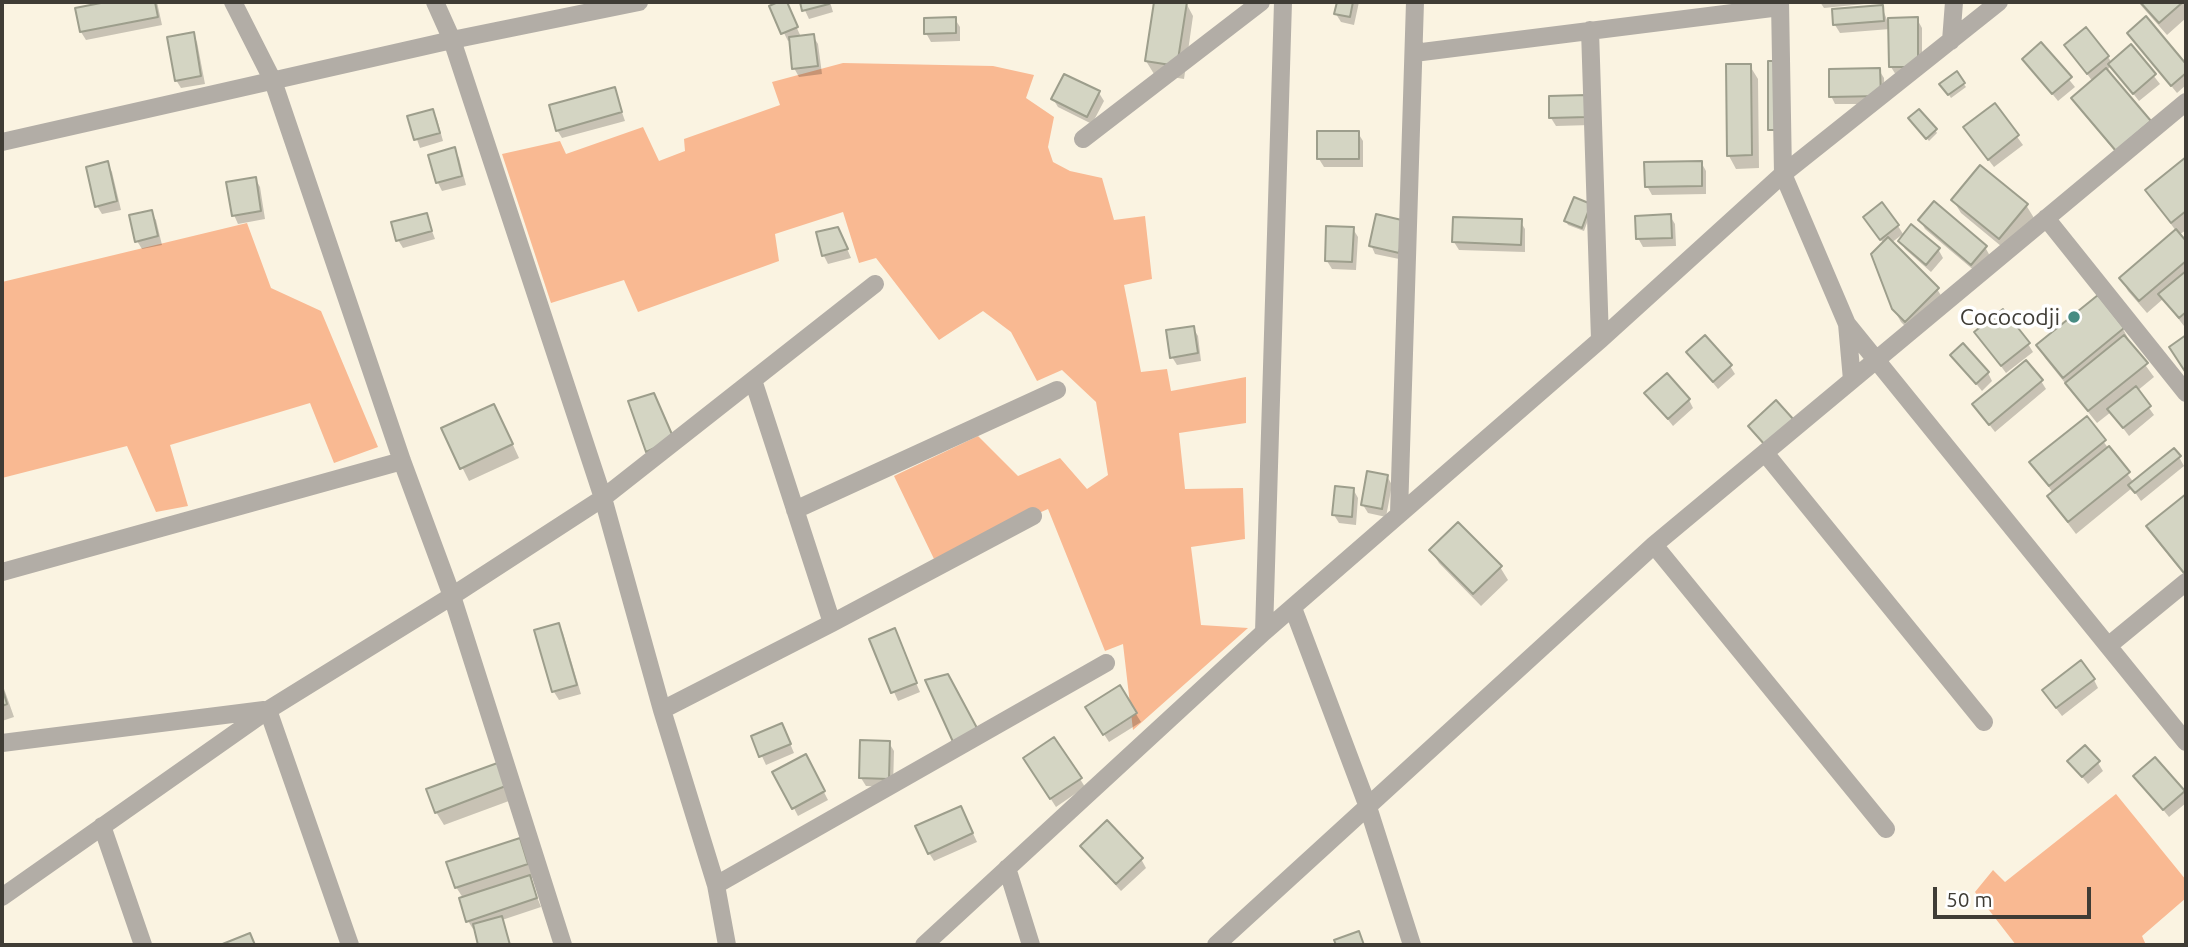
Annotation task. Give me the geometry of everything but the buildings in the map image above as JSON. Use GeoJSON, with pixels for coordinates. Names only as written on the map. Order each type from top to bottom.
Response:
{"type":"FeatureCollection","features":[{"type":"Feature","properties":{"kind":"street"},"geometry":{"type":"LineString","coordinates":[[233,2],[273,81],[402,461],[452,596],[563,945]]}},
{"type":"Feature","properties":{"kind":"street"},"geometry":{"type":"LineString","coordinates":[[435,2],[452,40],[603,498],[662,710],[716,885],[727,945]]}},
{"type":"Feature","properties":{"kind":"street"},"geometry":{"type":"LineString","coordinates":[[2,142],[452,40],[639,2]]}},
{"type":"Feature","properties":{"kind":"street"},"geometry":{"type":"LineString","coordinates":[[1083,139],[1261,2]]}},
{"type":"Feature","properties":{"kind":"street"},"geometry":{"type":"LineString","coordinates":[[1264,632],[1283,2]]}},
{"type":"Feature","properties":{"kind":"street"},"geometry":{"type":"LineString","coordinates":[[1399,513],[1415,2]]}},
{"type":"Feature","properties":{"kind":"street"},"geometry":{"type":"LineString","coordinates":[[1951,41],[1954,2]]}},
{"type":"Feature","properties":{"kind":"street"},"geometry":{"type":"LineString","coordinates":[[924,945],[1264,632],[1600,340],[1783,174],[1999,2]]}},
{"type":"Feature","properties":{"kind":"street"},"geometry":{"type":"LineString","coordinates":[[1414,52],[1780,4],[1783,174],[1847,324],[2186,742]]}},
{"type":"Feature","properties":{"kind":"street"},"geometry":{"type":"LineString","coordinates":[[1590,30],[1600,340]]}},
{"type":"Feature","properties":{"kind":"street"},"geometry":{"type":"LineString","coordinates":[[1216,945],[1654,545],[2186,102]]}},
{"type":"Feature","properties":{"kind":"street"},"geometry":{"type":"LineString","coordinates":[[2046,218],[2186,393]]}},
{"type":"Feature","properties":{"kind":"street"},"geometry":{"type":"LineString","coordinates":[[2,897],[268,710],[603,498],[875,284]]}},
{"type":"Feature","properties":{"kind":"street"},"geometry":{"type":"LineString","coordinates":[[1847,324],[1852,380]]}},
{"type":"Feature","properties":{"kind":"street"},"geometry":{"type":"LineString","coordinates":[[753,380],[832,623]]}},
{"type":"Feature","properties":{"kind":"street"},"geometry":{"type":"LineString","coordinates":[[795,510],[1058,390]]}},
{"type":"Feature","properties":{"kind":"street"},"geometry":{"type":"LineString","coordinates":[[1765,453],[1984,722]]}},
{"type":"Feature","properties":{"kind":"street"},"geometry":{"type":"LineString","coordinates":[[2,572],[402,461]]}},
{"type":"Feature","properties":{"kind":"street"},"geometry":{"type":"LineString","coordinates":[[662,710],[1033,516]]}},
{"type":"Feature","properties":{"kind":"street"},"geometry":{"type":"LineString","coordinates":[[1654,545],[1886,829]]}},
{"type":"Feature","properties":{"kind":"street"},"geometry":{"type":"LineString","coordinates":[[2108,646],[2186,582]]}},
{"type":"Feature","properties":{"kind":"street"},"geometry":{"type":"LineString","coordinates":[[1293,608],[1368,807],[1412,945]]}},
{"type":"Feature","properties":{"kind":"street"},"geometry":{"type":"LineString","coordinates":[[716,885],[1106,663]]}},
{"type":"Feature","properties":{"kind":"street"},"geometry":{"type":"LineString","coordinates":[[2,743],[268,710]]}},
{"type":"Feature","properties":{"kind":"street"},"geometry":{"type":"LineString","coordinates":[[268,710],[350,945]]}},
{"type":"Feature","properties":{"kind":"street"},"geometry":{"type":"LineString","coordinates":[[102,827],[143,945]]}},
{"type":"Feature","properties":{"kind":"street"},"geometry":{"type":"LineString","coordinates":[[1007,868],[1031,945]]}},
{"type":"Feature","properties":{"kind":"shaded area"},"geometry":{"type":"Polygon","coordinates":[[[843,63],[993,66],[1034,75],[1026,98],[1054,117],[1048,147],[1053,162],[1070,171],[1102,178],[1114,220],[1145,216],[1152,279],[1124,285],[1141,372],[1167,369],[1171,391],[1246,377],[1246,423],[1179,433],[1185,489],[1243,488],[1245,539],[1191,547],[1201,625],[1248,628],[1133,730],[1123,644],[1105,651],[1048,509],[934,559],[894,476],[978,436],[1018,476],[1060,458],[1087,489],[1108,475],[1096,402],[1062,370],[1037,381],[1011,332],[983,311],[939,340],[876,258],[859,263],[843,212],[775,234],[779,261],[638,312],[624,280],[551,303],[502,154],[560,141],[566,154],[643,127],[659,161],[685,151],[684,139],[780,105],[772,82],[843,63]]]}},
{"type":"Feature","properties":{"kind":"shaded area"},"geometry":{"type":"Polygon","coordinates":[[[247,223],[271,288],[321,311],[378,447],[334,463],[310,403],[170,445],[188,506],[156,512],[127,446],[2,478],[2,282],[247,223]]]}},
{"type":"Feature","properties":{"kind":"shaded area"},"geometry":{"type":"Polygon","coordinates":[[[2116,794],[2186,880],[2186,898],[2142,936],[2146,945],[2016,945],[1975,892],[1993,870],[2005,882],[2116,794]]]}},
{"type":"Feature","properties":{"kind":"place","name":"Cococodji"},"geometry":{"type":"Point","coordinates":[2074,317]}}]}
